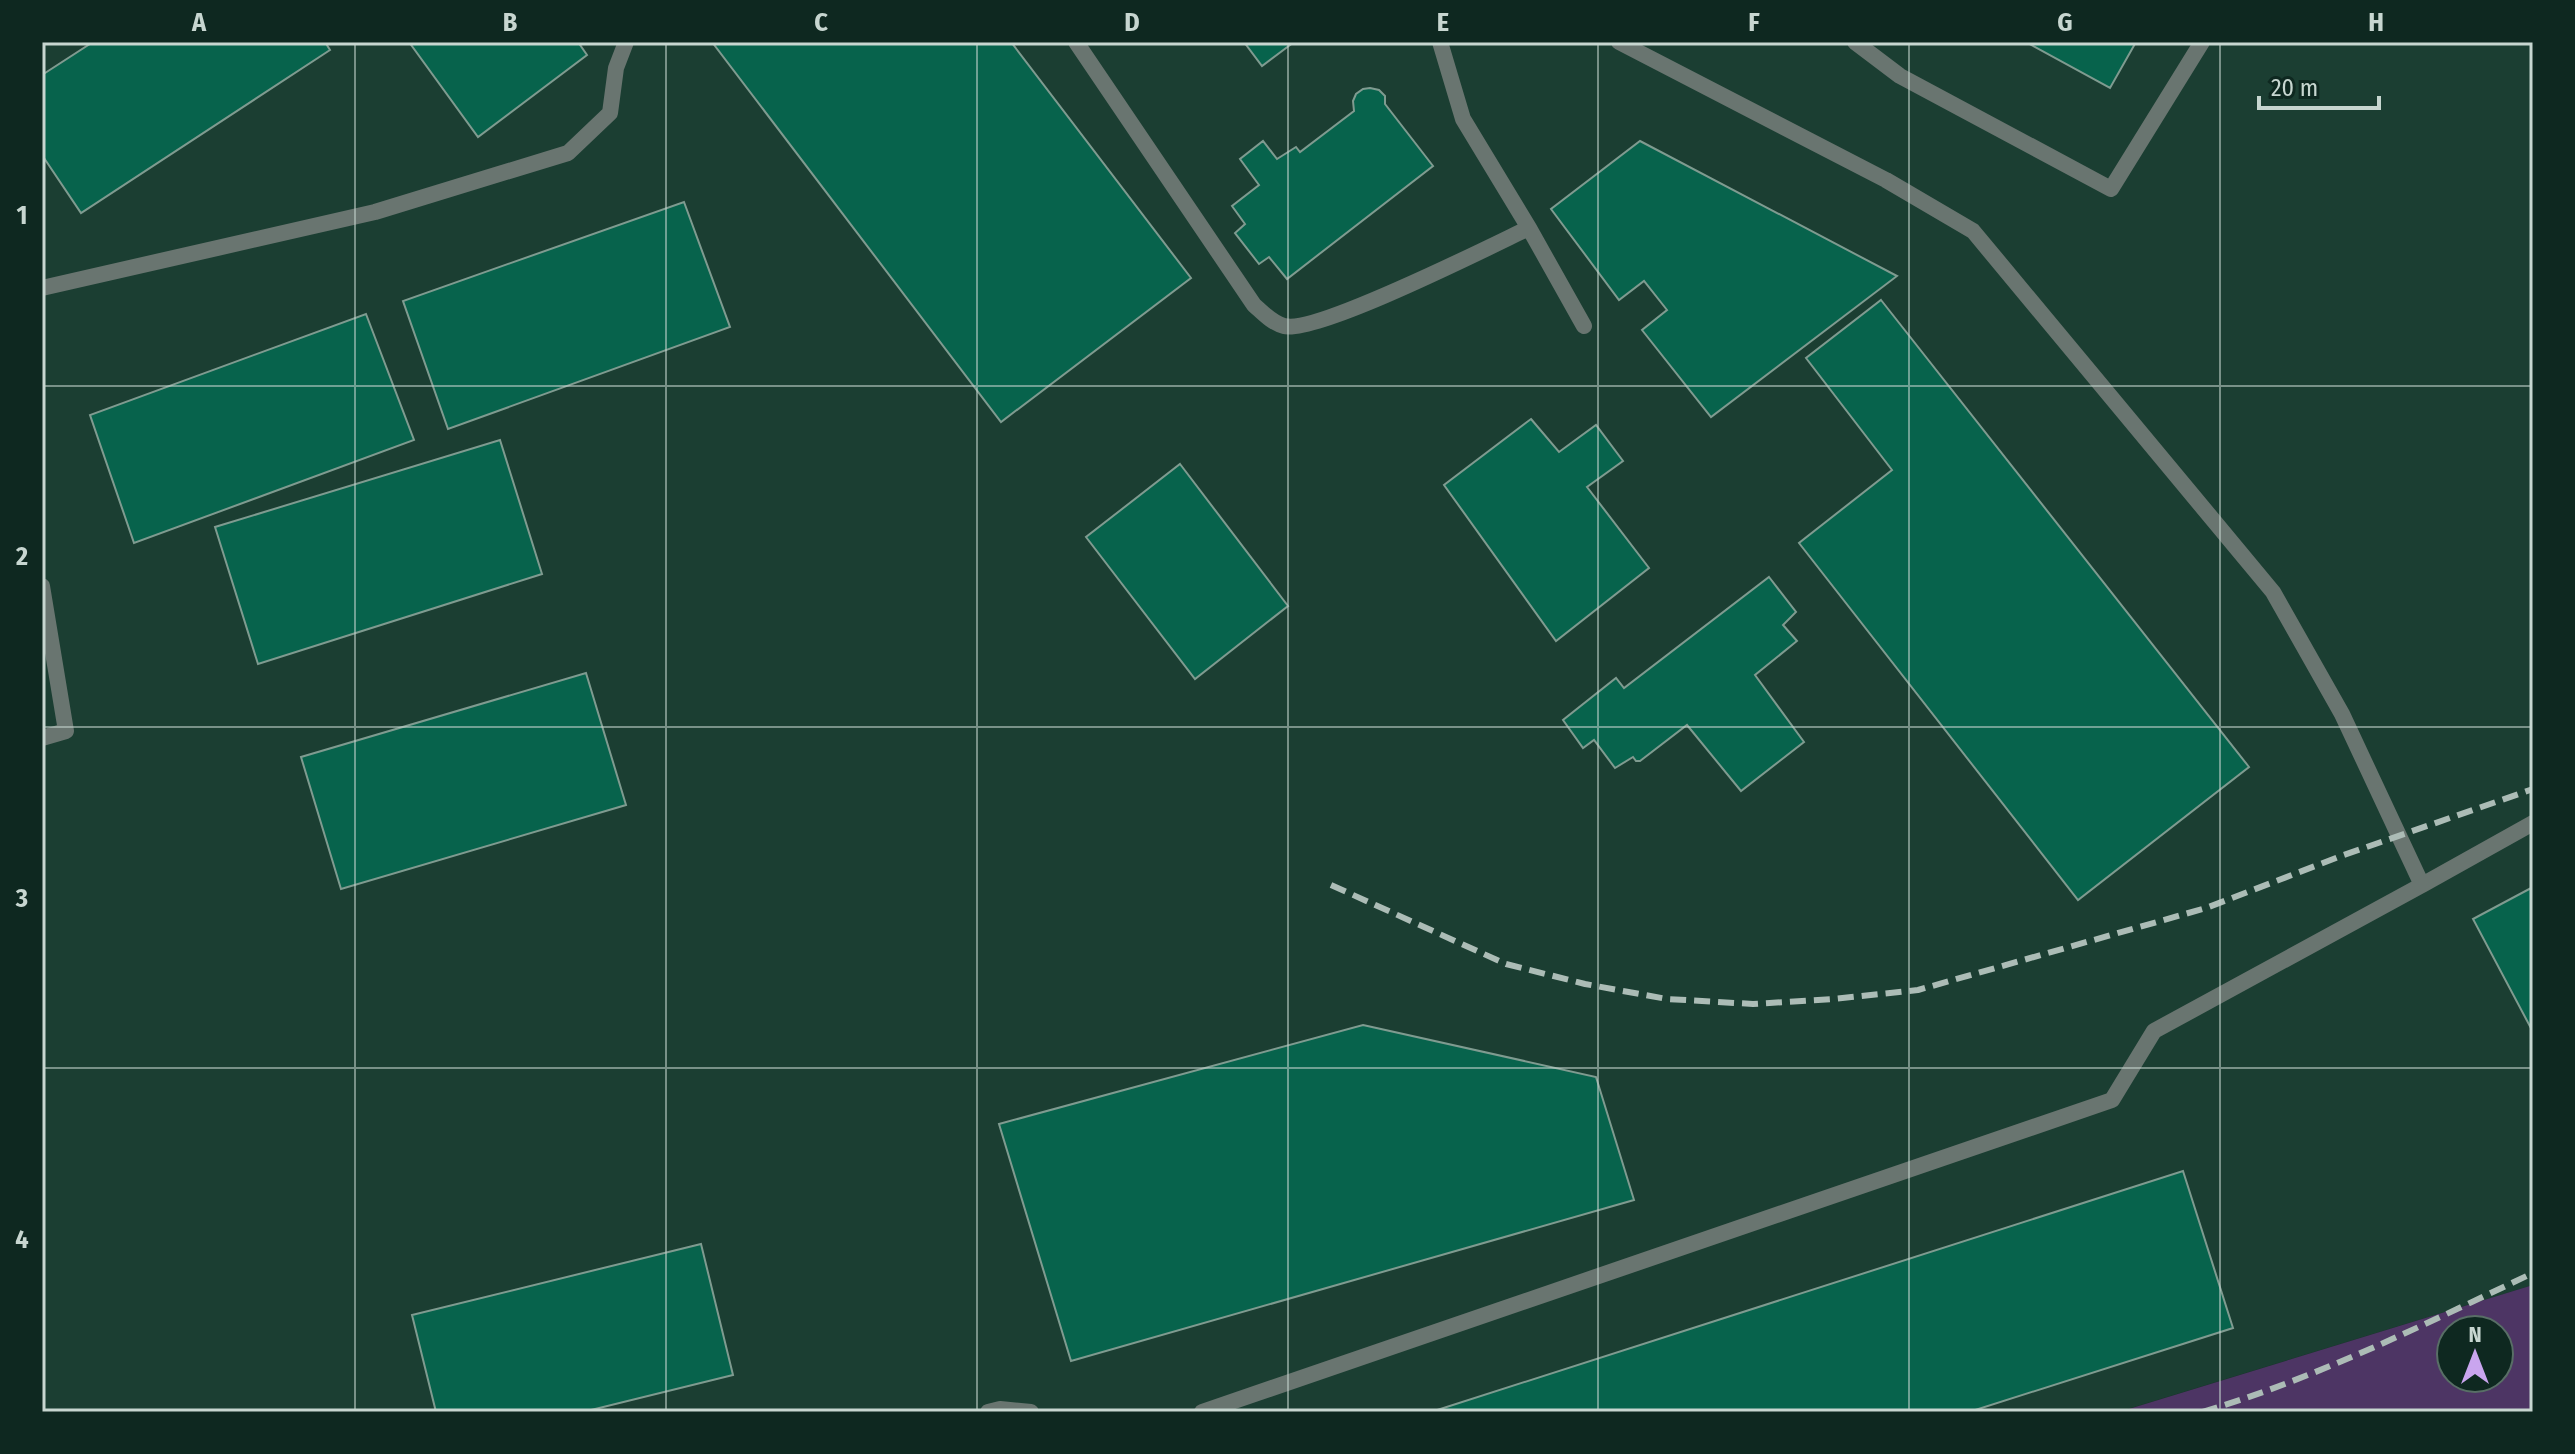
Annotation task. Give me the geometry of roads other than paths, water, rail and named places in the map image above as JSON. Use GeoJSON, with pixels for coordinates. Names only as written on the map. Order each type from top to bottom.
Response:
{"type":"FeatureCollection","features":[{"type":"Feature","properties":{"kind":"lane"},"geometry":{"type":"LineString","coordinates":[[42,288],[375,212],[568,153],[610,113],[616,68],[626,42]]}},
{"type":"Feature","properties":{"kind":"lane"},"geometry":{"type":"LineString","coordinates":[[1076,42],[1254,305],[1267,317],[1286,327],[1314,323],[1349,310],[1529,228]]}},
{"type":"Feature","properties":{"kind":"lane"},"geometry":{"type":"LineString","coordinates":[[1440,42],[1463,119],[1584,326]]}},
{"type":"Feature","properties":{"kind":"lane"},"geometry":{"type":"LineString","coordinates":[[1619,42],[1886,180],[1973,231],[2273,592],[2342,714],[2422,885]]}},
{"type":"Feature","properties":{"kind":"lane"},"geometry":{"type":"LineString","coordinates":[[1855,42],[1900,76],[2111,189],[2202,42]]}},
{"type":"Feature","properties":{"kind":"lane"},"geometry":{"type":"LineString","coordinates":[[42,586],[66,731],[42,738]]}},
{"type":"Feature","properties":{"kind":"lane"},"geometry":{"type":"LineString","coordinates":[[1202,1412],[2112,1100],[2154,1031],[2533,823]]}},
{"type":"Feature","properties":{"kind":"lane"},"geometry":{"type":"LineString","coordinates":[[988,1412],[1000,1409],[1031,1412]]}},
{"type":"Feature","properties":{"kind":"railway"},"geometry":{"type":"LineString","coordinates":[[1331,885],[1506,964],[1585,984],[1667,999],[1753,1004],[1833,999],[1918,990],[2206,908],[2341,856],[2533,789]]}},
{"type":"Feature","properties":{"kind":"railway"},"geometry":{"type":"LineString","coordinates":[[2202,1412],[2329,1367],[2533,1273]]}}]}
